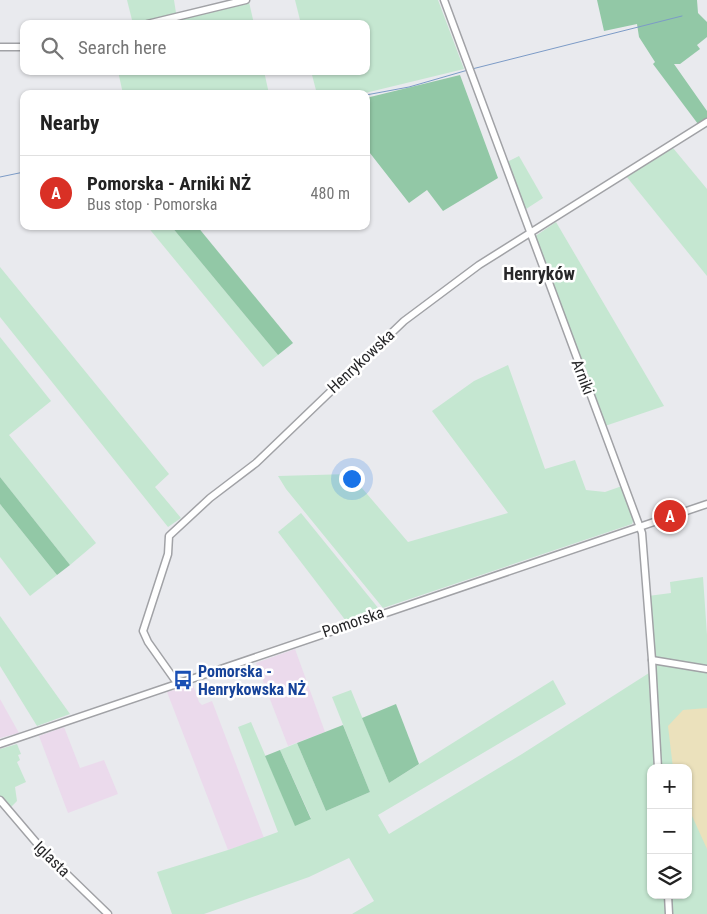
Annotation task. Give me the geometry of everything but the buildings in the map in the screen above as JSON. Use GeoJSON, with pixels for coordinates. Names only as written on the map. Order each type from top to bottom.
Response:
{"type":"FeatureCollection","features":[{"type":"Feature","properties":{"kind":"street"},"geometry":{"type":"LineString","coordinates":[[164,20],[246,0]]}},
{"type":"Feature","properties":{"kind":"street","name":"Arniki"},"geometry":{"type":"LineString","coordinates":[[444,0],[639,526],[645,561],[658,764]]}},
{"type":"Feature","properties":{"kind":"street"},"geometry":{"type":"LineString","coordinates":[[0,48],[20,47]]}},
{"type":"Feature","properties":{"kind":"street","name":"Henrykowska"},"geometry":{"type":"LineString","coordinates":[[177,682],[148,642],[143,631],[168,554],[169,536],[210,498],[256,463],[404,321],[480,265],[707,122]]}},
{"type":"Feature","properties":{"kind":"street","name":"Pomorska"},"geometry":{"type":"LineString","coordinates":[[0,744],[177,682],[707,504]]}},
{"type":"Feature","properties":{"kind":"street"},"geometry":{"type":"LineString","coordinates":[[652,660],[707,669]]}},
{"type":"Feature","properties":{"kind":"street","name":"Iglasta"},"geometry":{"type":"LineString","coordinates":[[0,800],[46,854],[108,914]]}},
{"type":"Feature","properties":{"kind":"street"},"geometry":{"type":"LineString","coordinates":[[668,899],[669,914]]}},
{"type":"Feature","properties":{"kind":"shaded area"},"geometry":{"type":"Polygon","coordinates":[[[295,649],[325,732],[288,746],[256,663],[295,649]]]}},
{"type":"Feature","properties":{"kind":"shaded area"},"geometry":{"type":"Polygon","coordinates":[[[193,685],[199,702],[202,705],[212,701],[264,838],[228,850],[167,692],[193,685]]]}},
{"type":"Feature","properties":{"kind":"shaded area"},"geometry":{"type":"Polygon","coordinates":[[[0,699],[19,733],[0,738],[0,699]]]}},
{"type":"Feature","properties":{"kind":"shaded area"},"geometry":{"type":"Polygon","coordinates":[[[64,727],[80,768],[104,760],[118,794],[68,813],[39,736],[64,727]]]}},
{"type":"Feature","properties":{"kind":"green space"},"geometry":{"type":"Polygon","coordinates":[[[127,0],[174,0],[176,13],[149,20],[132,20],[127,0]]]}},
{"type":"Feature","properties":{"kind":"green space"},"geometry":{"type":"Polygon","coordinates":[[[295,0],[438,0],[464,69],[370,92],[370,90],[316,90],[312,75],[370,75],[370,20],[300,20],[295,0]]]}},
{"type":"Feature","properties":{"kind":"green space"},"geometry":{"type":"Polygon","coordinates":[[[597,0],[697,0],[698,13],[707,22],[707,37],[697,45],[700,49],[680,64],[674,64],[707,111],[707,119],[698,124],[653,64],[655,62],[639,37],[637,24],[604,31],[597,0]]]}},
{"type":"Feature","properties":{"kind":"green space"},"geometry":{"type":"Polygon","coordinates":[[[249,2],[253,20],[174,20],[249,2]]]}},
{"type":"Feature","properties":{"kind":"green space"},"geometry":{"type":"Polygon","coordinates":[[[119,75],[265,75],[268,90],[122,90],[119,75]]]}},
{"type":"Feature","properties":{"kind":"green space"},"geometry":{"type":"Polygon","coordinates":[[[460,75],[498,178],[443,211],[427,190],[409,203],[370,153],[370,97],[460,75]]]}},
{"type":"Feature","properties":{"kind":"green space"},"geometry":{"type":"Polygon","coordinates":[[[673,148],[707,189],[707,276],[626,176],[673,148]]]}},
{"type":"Feature","properties":{"kind":"green space"},"geometry":{"type":"Polygon","coordinates":[[[519,156],[543,198],[523,211],[505,163],[519,156]]]}},
{"type":"Feature","properties":{"kind":"green space"},"geometry":{"type":"Polygon","coordinates":[[[556,222],[664,406],[605,426],[534,237],[556,222]]]}},
{"type":"Feature","properties":{"kind":"green space"},"geometry":{"type":"Polygon","coordinates":[[[150,230],[174,230],[278,355],[263,367],[150,230]]]}},
{"type":"Feature","properties":{"kind":"green space"},"geometry":{"type":"Polygon","coordinates":[[[174,230],[200,230],[293,343],[278,355],[174,230]]]}},
{"type":"Feature","properties":{"kind":"green space"},"geometry":{"type":"Polygon","coordinates":[[[0,267],[169,474],[155,487],[181,518],[168,527],[0,317],[0,267]]]}},
{"type":"Feature","properties":{"kind":"green space"},"geometry":{"type":"Polygon","coordinates":[[[0,337],[51,401],[9,435],[96,543],[70,565],[0,477],[0,337]]]}},
{"type":"Feature","properties":{"kind":"green space"},"geometry":{"type":"Polygon","coordinates":[[[508,365],[545,469],[575,460],[586,490],[605,492],[622,486],[634,519],[632,524],[383,608],[286,489],[278,476],[350,474],[408,542],[508,513],[432,411],[474,381],[508,365]]]}},
{"type":"Feature","properties":{"kind":"green space"},"geometry":{"type":"Polygon","coordinates":[[[0,477],[70,565],[57,575],[0,504],[0,477]]]}},
{"type":"Feature","properties":{"kind":"green space"},"geometry":{"type":"Polygon","coordinates":[[[0,504],[57,575],[30,596],[0,557],[0,504]]]}},
{"type":"Feature","properties":{"kind":"green space"},"geometry":{"type":"Polygon","coordinates":[[[301,513],[379,610],[346,621],[278,532],[301,513]]]}},
{"type":"Feature","properties":{"kind":"green space"},"geometry":{"type":"Polygon","coordinates":[[[703,577],[707,635],[707,914],[352,914],[374,901],[349,858],[309,877],[204,914],[172,914],[157,872],[278,832],[238,727],[251,722],[295,825],[311,818],[280,750],[297,743],[326,811],[370,792],[332,697],[351,690],[389,783],[553,680],[566,704],[378,815],[389,834],[522,754],[649,673],[650,695],[653,694],[648,596],[671,593],[670,582],[703,577]]]}},
{"type":"Feature","properties":{"kind":"green space"},"geometry":{"type":"Polygon","coordinates":[[[0,616],[70,714],[37,726],[0,666],[0,616]]]}},
{"type":"Feature","properties":{"kind":"green space"},"geometry":{"type":"Polygon","coordinates":[[[396,704],[419,764],[389,783],[362,718],[396,704]]]}},
{"type":"Feature","properties":{"kind":"green space"},"geometry":{"type":"Polygon","coordinates":[[[343,725],[370,792],[326,811],[297,743],[343,725]]]}},
{"type":"Feature","properties":{"kind":"green space"},"geometry":{"type":"Polygon","coordinates":[[[17,744],[21,754],[18,755],[20,760],[17,762],[26,782],[15,787],[17,801],[10,808],[0,797],[0,749],[17,744]]]}},
{"type":"Feature","properties":{"kind":"green space"},"geometry":{"type":"Polygon","coordinates":[[[280,750],[311,819],[295,826],[265,756],[280,750]]]}},
{"type":"Feature","properties":{"kind":"sand"},"geometry":{"type":"Polygon","coordinates":[[[707,708],[707,849],[692,816],[692,764],[673,764],[668,726],[683,710],[707,708]]]}},
{"type":"Feature","properties":{"kind":"waterway"},"geometry":{"type":"LineString","coordinates":[[472,69],[682,16]]}},
{"type":"Feature","properties":{"kind":"waterway"},"geometry":{"type":"LineString","coordinates":[[370,94],[409,87],[468,70]]}},
{"type":"Feature","properties":{"kind":"waterway"},"geometry":{"type":"LineString","coordinates":[[0,177],[20,173]]}},
{"type":"Feature","properties":{"kind":"place","name":"Pomorska - Arniki NŻ"},"geometry":{"type":"Point","coordinates":[670,516]}},
{"type":"Feature","properties":{"kind":"place","name":"Pomorska - Henrykowska NŻ"},"geometry":{"type":"Point","coordinates":[183,680]}},
{"type":"Feature","properties":{"kind":"district","name":"Henryków"},"geometry":{"type":"Point","coordinates":[539,273]}}]}
